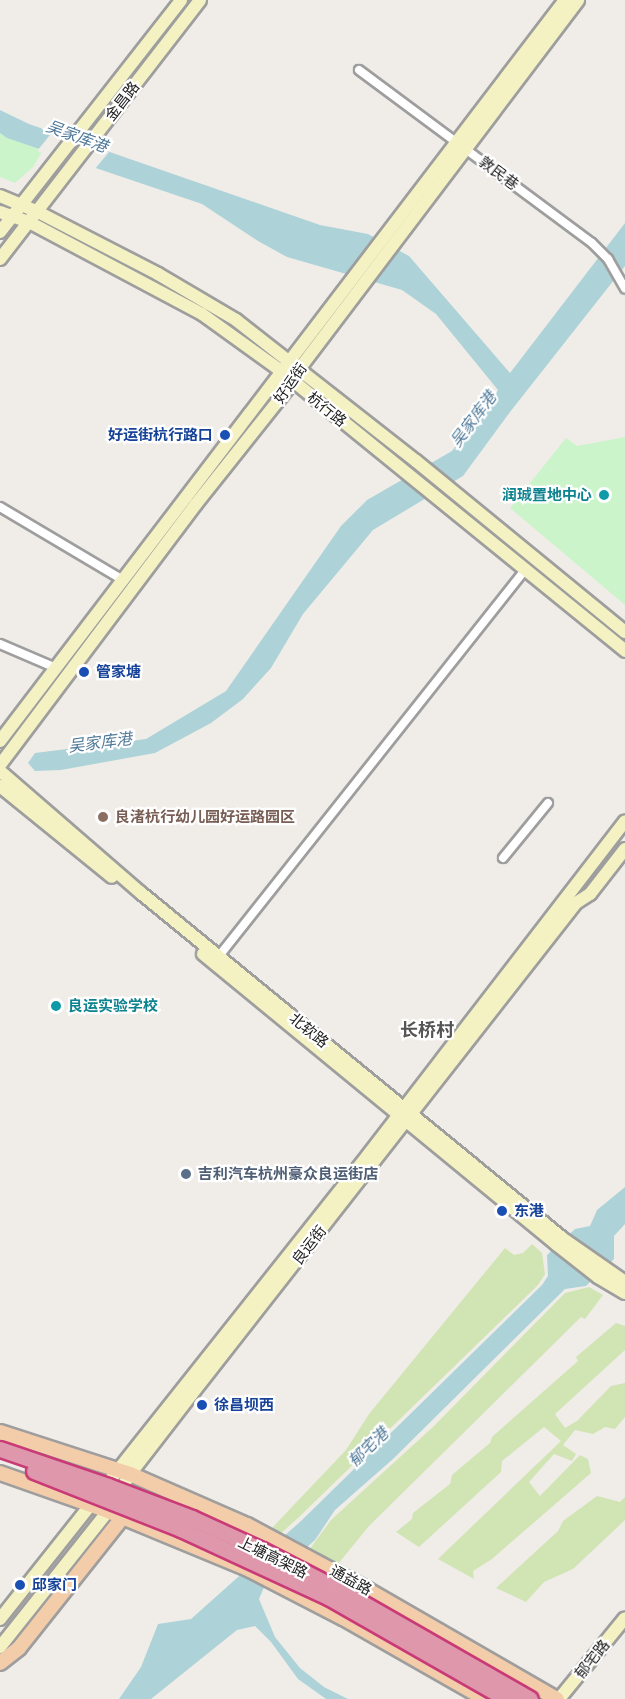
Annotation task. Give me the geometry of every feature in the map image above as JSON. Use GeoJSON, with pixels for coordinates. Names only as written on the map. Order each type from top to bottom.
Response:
{"type":"FeatureCollection","features":[{"type":"Feature","properties":{"kind":"highway","name":"上塘高架路"},"geometry":{"type":"LineString","coordinates":[[0,1449],[192,1518],[262,1550],[338,1589],[530,1699]]}},
{"type":"Feature","properties":{"kind":"highway","name":"上塘高架路"},"geometry":{"type":"LineString","coordinates":[[0,1460],[181,1529],[255,1562],[328,1597],[507,1699]]}},
{"type":"Feature","properties":{"kind":"main road","name":"金昌路"},"geometry":{"type":"LineString","coordinates":[[0,232],[6,215],[21,207],[181,0]]}},
{"type":"Feature","properties":{"kind":"main road","name":"金昌路"},"geometry":{"type":"LineString","coordinates":[[0,259],[200,0]]}},
{"type":"Feature","properties":{"kind":"main road","name":"好运街"},"geometry":{"type":"LineString","coordinates":[[0,741],[281,371],[295,365],[377,258],[462,145],[565,0]]}},
{"type":"Feature","properties":{"kind":"main road","name":"好运街"},"geometry":{"type":"LineString","coordinates":[[462,145],[578,0]]}},
{"type":"Feature","properties":{"kind":"main road","name":"杭行路"},"geometry":{"type":"LineString","coordinates":[[0,196],[21,207],[38,212],[193,293],[295,365],[625,632]]}},
{"type":"Feature","properties":{"kind":"main road","name":"杭行路"},"geometry":{"type":"LineString","coordinates":[[6,215],[29,222],[202,314],[294,381],[625,651]]}},
{"type":"Feature","properties":{"kind":"main road","name":"好运街"},"geometry":{"type":"LineString","coordinates":[[0,765],[196,504],[294,381],[295,365]]}},
{"type":"Feature","properties":{"kind":"main road","name":"北软路"},"geometry":{"type":"LineString","coordinates":[[0,771],[404,1115]]}},
{"type":"Feature","properties":{"kind":"main road","name":"北软路"},"geometry":{"type":"LineString","coordinates":[[0,786],[625,1293]]}},
{"type":"Feature","properties":{"kind":"main road","name":"良运街"},"geometry":{"type":"LineString","coordinates":[[404,1115],[625,821]]}},
{"type":"Feature","properties":{"kind":"main road","name":"良运街"},"geometry":{"type":"LineString","coordinates":[[0,1619],[91,1505],[124,1472],[404,1115],[576,903],[590,894],[625,849]]}},
{"type":"Feature","properties":{"kind":"main road","name":"北软路"},"geometry":{"type":"LineString","coordinates":[[601,1273],[625,1282]]}},
{"type":"Feature","properties":{"kind":"main road","name":"通益路"},"geometry":{"type":"LineString","coordinates":[[0,1432],[124,1472],[247,1525],[319,1562],[558,1699]]}},
{"type":"Feature","properties":{"kind":"main road","name":"良运街"},"geometry":{"type":"LineString","coordinates":[[0,1647],[108,1511],[124,1472]]}},
{"type":"Feature","properties":{"kind":"main road"},"geometry":{"type":"LineString","coordinates":[[0,1473],[108,1511],[222,1558],[344,1618],[484,1699]]}},
{"type":"Feature","properties":{"kind":"main road"},"geometry":{"type":"LineString","coordinates":[[0,1663],[19,1648],[123,1517]]}},
{"type":"Feature","properties":{"kind":"main road","name":"郁宅路"},"geometry":{"type":"LineString","coordinates":[[558,1699],[625,1618]]}},
{"type":"Feature","properties":{"kind":"street","name":"敦民巷"},"geometry":{"type":"LineString","coordinates":[[359,70],[462,145],[603,253],[625,289]]}},
{"type":"Feature","properties":{"kind":"street"},"geometry":{"type":"LineString","coordinates":[[0,507],[123,580]]}},
{"type":"Feature","properties":{"kind":"street"},"geometry":{"type":"LineString","coordinates":[[219,956],[525,570]]}},
{"type":"Feature","properties":{"kind":"street"},"geometry":{"type":"LineString","coordinates":[[0,644],[56,668]]}},
{"type":"Feature","properties":{"kind":"street"},"geometry":{"type":"LineString","coordinates":[[503,858],[548,803]]}},
{"type":"Feature","properties":{"kind":"green space"},"geometry":{"type":"Polygon","coordinates":[[[0,133],[43,150],[33,167],[15,183],[0,177],[0,133]]]}},
{"type":"Feature","properties":{"kind":"green space"},"geometry":{"type":"Polygon","coordinates":[[[625,437],[625,605],[510,508],[566,438],[577,446],[625,437]]]}},
{"type":"Feature","properties":{"kind":"green space"},"geometry":{"type":"Polygon","coordinates":[[[532,1244],[542,1253],[545,1274],[538,1285],[298,1518],[279,1535],[271,1529],[346,1450],[369,1414],[505,1248],[514,1255],[523,1253],[532,1244]]]}},
{"type":"Feature","properties":{"kind":"green space"},"geometry":{"type":"Polygon","coordinates":[[[589,1287],[603,1295],[585,1319],[581,1317],[369,1526],[338,1564],[309,1550],[331,1520],[434,1426],[565,1293],[589,1287]]]}},
{"type":"Feature","properties":{"kind":"green space"},"geometry":{"type":"Polygon","coordinates":[[[616,1323],[625,1326],[625,1350],[555,1414],[565,1428],[577,1421],[611,1386],[625,1383],[625,1417],[615,1429],[605,1427],[593,1434],[575,1430],[563,1445],[576,1454],[572,1461],[554,1454],[529,1482],[540,1496],[580,1455],[588,1459],[591,1473],[492,1559],[473,1571],[474,1579],[438,1559],[561,1441],[544,1427],[502,1461],[501,1472],[419,1547],[396,1532],[412,1519],[413,1513],[450,1484],[452,1475],[490,1443],[492,1437],[578,1361],[576,1357],[616,1323]]]}},
{"type":"Feature","properties":{"kind":"green space"},"geometry":{"type":"Polygon","coordinates":[[[597,1496],[620,1502],[625,1497],[625,1520],[573,1569],[544,1582],[526,1602],[496,1588],[558,1531],[563,1521],[597,1496]]]}},
{"type":"Feature","properties":{"kind":"water"},"geometry":{"type":"Polygon","coordinates":[[[0,110],[29,124],[320,225],[368,234],[409,256],[510,373],[625,223],[625,266],[510,412],[463,476],[373,530],[303,614],[271,668],[243,699],[211,723],[155,753],[61,770],[35,771],[28,763],[35,753],[146,739],[226,691],[341,526],[367,500],[452,451],[498,390],[436,314],[402,290],[287,257],[202,204],[7,138],[0,133],[0,110]]]}},
{"type":"Feature","properties":{"kind":"water"},"geometry":{"type":"Polygon","coordinates":[[[625,1187],[625,1224],[614,1236],[614,1259],[586,1286],[565,1289],[393,1459],[335,1510],[315,1540],[265,1585],[259,1599],[275,1637],[300,1668],[324,1687],[348,1699],[326,1699],[298,1679],[271,1642],[255,1626],[237,1630],[151,1699],[119,1699],[141,1667],[158,1624],[191,1619],[301,1521],[542,1285],[548,1276],[547,1255],[575,1229],[590,1226],[597,1210],[625,1187]]]}},
{"type":"Feature","properties":{"kind":"pier"},"geometry":{"type":"Polygon","coordinates":[[[54,130],[109,152],[94,170],[37,151],[54,130]]]}},
{"type":"Feature","properties":{"kind":"place","name":"好运街杭行路口"},"geometry":{"type":"Point","coordinates":[225,435]}},
{"type":"Feature","properties":{"kind":"place","name":"润珹置地中心"},"geometry":{"type":"Point","coordinates":[604,495]}},
{"type":"Feature","properties":{"kind":"place","name":"管家塘"},"geometry":{"type":"Point","coordinates":[84,672]}},
{"type":"Feature","properties":{"kind":"place","name":"良渚杭行幼儿园好运路园区"},"geometry":{"type":"Point","coordinates":[103,817]}},
{"type":"Feature","properties":{"kind":"place","name":"良运实验学校"},"geometry":{"type":"Point","coordinates":[56,1006]}},
{"type":"Feature","properties":{"kind":"place","name":"吉利汽车杭州豪众良运街店"},"geometry":{"type":"Point","coordinates":[186,1174]}},
{"type":"Feature","properties":{"kind":"place","name":"东港"},"geometry":{"type":"Point","coordinates":[502,1211]}},
{"type":"Feature","properties":{"kind":"place","name":"徐昌坝西"},"geometry":{"type":"Point","coordinates":[202,1405]}},
{"type":"Feature","properties":{"kind":"place","name":"邱家门"},"geometry":{"type":"Point","coordinates":[20,1585]}},
{"type":"Feature","properties":{"kind":"district","name":"长桥村"},"geometry":{"type":"Point","coordinates":[427,1030]}},
{"type":"Feature","properties":{"kind":"water label","name":"吴家库港"},"geometry":{"type":"Point","coordinates":[77,136]}},
{"type":"Feature","properties":{"kind":"water label","name":"吴家库港"},"geometry":{"type":"Point","coordinates":[473,419]}},
{"type":"Feature","properties":{"kind":"water label","name":"吴家库港"},"geometry":{"type":"Point","coordinates":[100,742]}},
{"type":"Feature","properties":{"kind":"water label","name":"郁宅港"},"geometry":{"type":"Point","coordinates":[368,1447]}}]}
